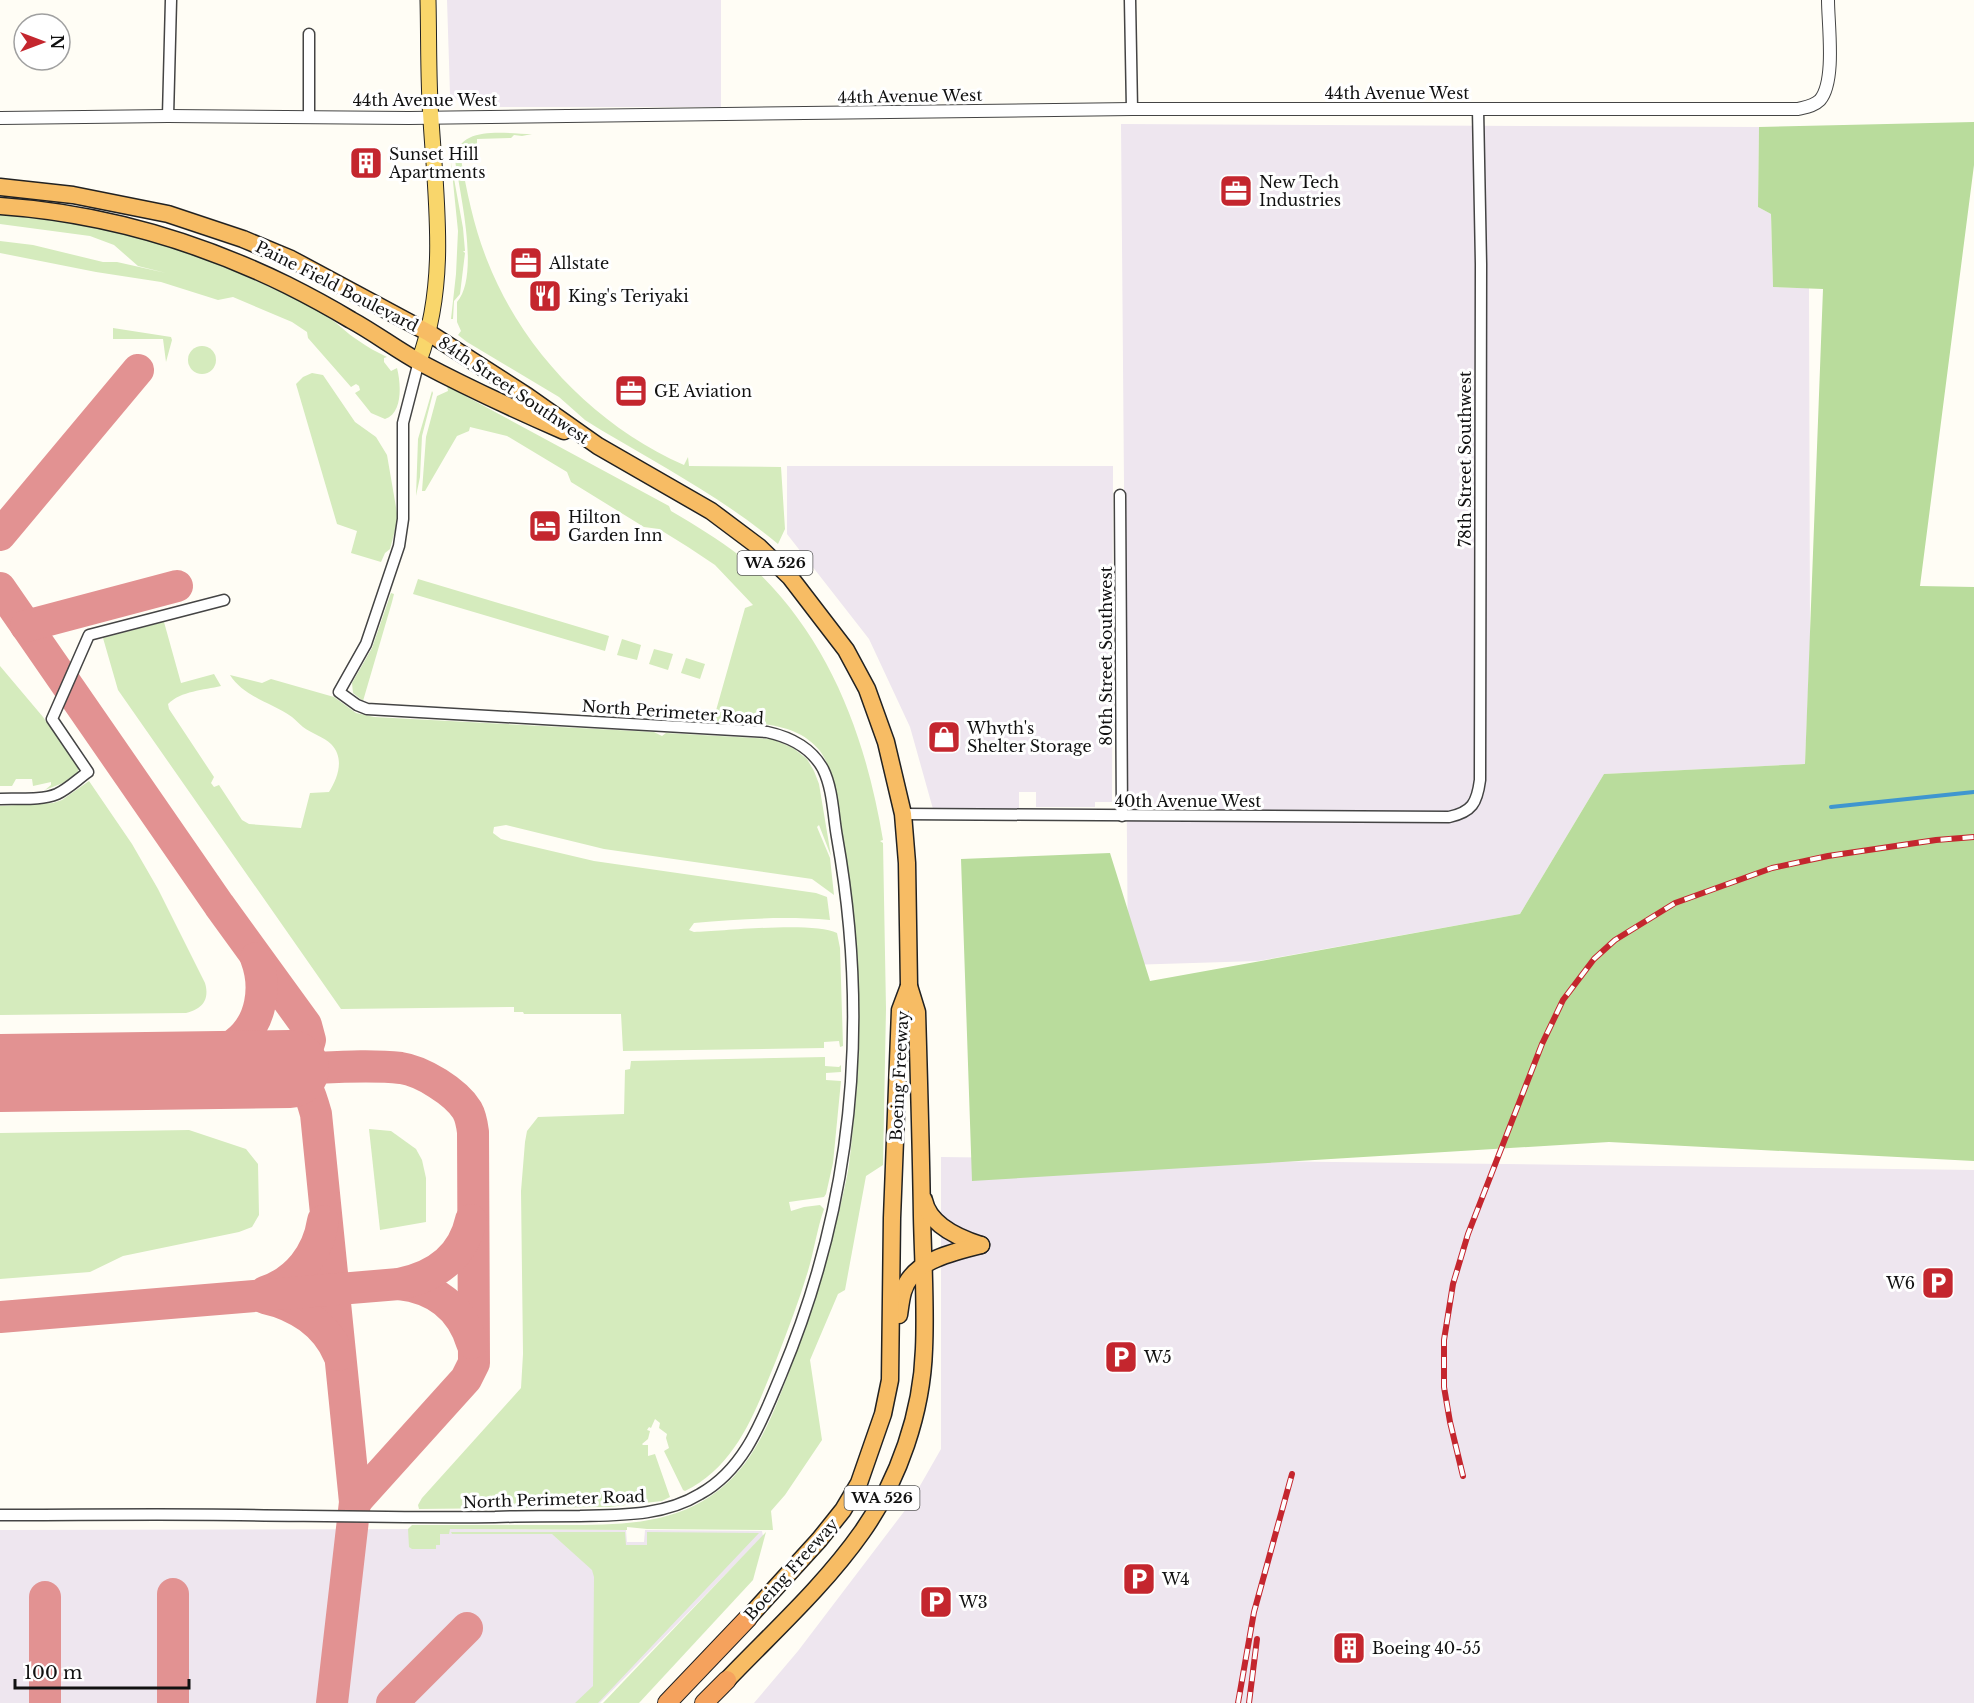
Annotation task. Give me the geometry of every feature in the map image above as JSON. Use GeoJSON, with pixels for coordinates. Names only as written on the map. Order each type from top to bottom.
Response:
{"type":"FeatureCollection","features":[{"type":"Feature","properties":{"kind":"highway","name":"Paine Field Boulevard"},"geometry":{"type":"LineString","coordinates":[[0,187],[73,195],[168,214],[243,239],[291,259],[429,333]]}},
{"type":"Feature","properties":{"kind":"highway","name":"Paine Field Boulevard"},"geometry":{"type":"LineString","coordinates":[[0,206],[73,214],[124,224],[219,255],[305,295],[350,319],[419,362]]}},
{"type":"Feature","properties":{"kind":"highway","name":"84th Street Southwest"},"geometry":{"type":"LineString","coordinates":[[429,333],[527,396],[598,446],[711,511],[759,547],[790,577],[846,650],[867,689],[886,742],[903,814],[907,863],[909,986]]}},
{"type":"Feature","properties":{"kind":"highway","name":"84th Street Southwest"},"geometry":{"type":"LineString","coordinates":[[419,362],[486,397],[598,446]]}},
{"type":"Feature","properties":{"kind":"highway","name":"Boeing Freeway"},"geometry":{"type":"LineString","coordinates":[[704,1703],[829,1574],[863,1531],[893,1479],[909,1437],[919,1393],[924,1351],[917,1012],[909,986]]}},
{"type":"Feature","properties":{"kind":"highway","name":"Boeing Freeway"},"geometry":{"type":"LineString","coordinates":[[667,1703],[819,1540],[843,1510],[859,1483],[872,1452],[884,1414],[890,1380],[892,1218],[900,1010],[909,986]]}},
{"type":"Feature","properties":{"kind":"highway"},"geometry":{"type":"LineString","coordinates":[[890,1380],[903,1291],[907,1282],[923,1265],[981,1245],[949,1231],[933,1219],[926,1212],[922,1191]]}},
{"type":"Feature","properties":{"kind":"main road","name":"84th Street Southwest"},"geometry":{"type":"LineString","coordinates":[[419,362],[429,333],[438,263],[438,230],[430,118],[428,0]]}},
{"type":"Feature","properties":{"kind":"street"},"geometry":{"type":"LineString","coordinates":[[168,116],[171,0]]}},
{"type":"Feature","properties":{"kind":"street"},"geometry":{"type":"LineString","coordinates":[[1130,0],[1132,109]]}},
{"type":"Feature","properties":{"kind":"street","name":"44th Avenue West"},"geometry":{"type":"LineString","coordinates":[[0,118],[721,116],[1132,109],[1798,109],[1812,106],[1825,92],[1829,57],[1828,0]]}},
{"type":"Feature","properties":{"kind":"street"},"geometry":{"type":"LineString","coordinates":[[309,34],[309,117]]}},
{"type":"Feature","properties":{"kind":"street","name":"78th Street Southwest"},"geometry":{"type":"LineString","coordinates":[[1471,807],[1478,797],[1480,780],[1481,264],[1478,109]]}},
{"type":"Feature","properties":{"kind":"street","name":"84th Street Southwest"},"geometry":{"type":"LineString","coordinates":[[339,692],[366,644],[399,546],[403,504],[403,423],[419,362]]}},
{"type":"Feature","properties":{"kind":"street","name":"80th Street Southwest"},"geometry":{"type":"LineString","coordinates":[[1120,495],[1122,816]]}},
{"type":"Feature","properties":{"kind":"street"},"geometry":{"type":"LineString","coordinates":[[0,798],[53,796],[88,772],[52,720],[89,635],[224,600]]}},
{"type":"Feature","properties":{"kind":"street","name":"North Perimeter Road"},"geometry":{"type":"LineString","coordinates":[[0,1515],[409,1518],[618,1515],[654,1511],[699,1496],[729,1471],[742,1456],[759,1427],[785,1366],[815,1283],[835,1203],[848,1130],[854,990],[849,919],[840,853],[823,769],[799,742],[767,732],[367,709],[339,692]]}},
{"type":"Feature","properties":{"kind":"street","name":"40th Avenue West"},"geometry":{"type":"LineString","coordinates":[[903,814],[1449,817],[1461,814],[1471,807]]}},
{"type":"Feature","properties":{"kind":"shaded area"},"geometry":{"type":"Polygon","coordinates":[[[447,0],[721,0],[721,107],[466,107],[450,94],[447,0]]]}},
{"type":"Feature","properties":{"kind":"shaded area"},"geometry":{"type":"Polygon","coordinates":[[[1121,124],[1759,127],[1758,207],[1771,214],[1773,287],[1809,288],[1810,643],[1805,764],[1604,774],[1520,914],[1258,961],[1128,965],[1121,124]]]}},
{"type":"Feature","properties":{"kind":"shaded area"},"geometry":{"type":"Polygon","coordinates":[[[787,466],[1113,466],[1112,802],[1095,802],[1095,807],[1036,807],[1036,792],[1019,792],[1019,809],[933,809],[910,727],[869,639],[787,534],[787,466]]]}},
{"type":"Feature","properties":{"kind":"shaded area"},"geometry":{"type":"Polygon","coordinates":[[[941,1157],[1974,1170],[1974,1703],[754,1703],[798,1651],[909,1505],[941,1449],[941,1157]]]}},
{"type":"Feature","properties":{"kind":"shaded area"},"geometry":{"type":"Polygon","coordinates":[[[0,1530],[626,1530],[627,1542],[644,1542],[645,1530],[762,1531],[763,1536],[600,1703],[0,1703],[0,1530]]]}},
{"type":"Feature","properties":{"kind":"green space"},"geometry":{"type":"Polygon","coordinates":[[[1974,122],[1974,165],[1920,586],[1974,587],[1974,1161],[1609,1142],[972,1181],[961,859],[1110,853],[1150,981],[1520,914],[1604,774],[1805,764],[1823,289],[1773,287],[1771,214],[1758,207],[1759,127],[1974,122]]]}},
{"type":"Feature","properties":{"kind":"green space"},"geometry":{"type":"Polygon","coordinates":[[[497,133],[532,134],[514,135],[511,138],[477,139],[477,156],[461,159],[471,210],[482,248],[502,293],[520,325],[566,382],[592,407],[652,449],[684,465],[688,457],[689,466],[781,467],[785,529],[778,544],[736,512],[585,420],[559,397],[458,335],[461,331],[457,322],[457,302],[464,290],[468,255],[467,234],[455,160],[458,149],[474,136],[497,133]]]}},
{"type":"Feature","properties":{"kind":"green space"},"geometry":{"type":"Polygon","coordinates":[[[451,162],[465,251],[463,251],[465,253],[460,294],[454,301],[453,319],[451,319],[458,231],[451,162]]]}},
{"type":"Feature","properties":{"kind":"green space"},"geometry":{"type":"Polygon","coordinates":[[[0,215],[65,222],[129,235],[222,266],[297,299],[327,316],[362,343],[387,357],[384,358],[384,362],[391,371],[397,368],[400,390],[395,411],[385,419],[371,413],[355,393],[360,390],[359,386],[356,384],[351,387],[308,338],[307,332],[292,322],[233,297],[218,300],[161,282],[0,253],[0,241],[33,245],[103,262],[117,262],[166,273],[138,266],[114,245],[90,236],[0,224],[0,215]]]}},
{"type":"Feature","properties":{"kind":"green space"},"geometry":{"type":"Polygon","coordinates":[[[113,328],[171,337],[166,362],[163,339],[113,339],[113,328]]]}},
{"type":"Feature","properties":{"kind":"green space"},"geometry":{"type":"Polygon","coordinates":[[[202,346],[212,350],[216,360],[212,370],[202,374],[192,370],[188,360],[192,350],[202,346]]]}},
{"type":"Feature","properties":{"kind":"green space"},"geometry":{"type":"Polygon","coordinates":[[[312,373],[323,375],[355,422],[376,437],[387,455],[398,519],[390,549],[385,553],[381,562],[351,553],[357,531],[337,524],[296,384],[303,377],[312,373]]]}},
{"type":"Feature","properties":{"kind":"green space"},"geometry":{"type":"Polygon","coordinates":[[[447,386],[669,506],[671,511],[740,556],[770,585],[796,616],[818,649],[853,722],[865,760],[883,840],[880,841],[883,843],[886,1009],[883,1165],[866,1176],[845,1290],[838,1294],[810,1360],[822,1440],[785,1495],[771,1511],[773,1530],[627,1527],[627,1530],[450,1529],[449,1534],[440,1534],[440,1545],[436,1545],[436,1549],[409,1547],[408,1529],[412,1525],[586,1525],[655,1519],[678,1513],[699,1503],[719,1490],[733,1477],[756,1447],[773,1413],[793,1361],[822,1272],[841,1204],[848,1168],[858,1056],[858,986],[853,915],[836,796],[830,771],[820,751],[798,733],[757,723],[713,721],[745,608],[753,605],[715,565],[659,529],[644,527],[571,482],[567,472],[507,436],[470,427],[469,431],[457,436],[425,491],[422,491],[426,437],[437,396],[448,391],[447,386]]]}},
{"type":"Feature","properties":{"kind":"green space"},"geometry":{"type":"Polygon","coordinates":[[[432,391],[422,436],[420,477],[416,496],[418,439],[432,391]]]}},
{"type":"Feature","properties":{"kind":"green space"},"geometry":{"type":"Polygon","coordinates":[[[418,579],[609,636],[605,651],[413,594],[418,579]]]}},
{"type":"Feature","properties":{"kind":"green space"},"geometry":{"type":"Polygon","coordinates":[[[391,593],[394,594],[392,602],[363,701],[353,693],[352,683],[372,648],[391,593]]]}},
{"type":"Feature","properties":{"kind":"green space"},"geometry":{"type":"Polygon","coordinates":[[[164,622],[181,683],[214,674],[221,686],[179,696],[168,704],[169,709],[214,777],[211,783],[214,787],[219,785],[242,820],[249,824],[301,828],[310,793],[329,792],[335,781],[339,762],[338,755],[331,744],[284,712],[250,694],[230,675],[262,683],[271,679],[334,697],[356,713],[374,717],[654,732],[662,736],[666,733],[772,739],[793,748],[807,759],[819,784],[831,856],[819,825],[817,827],[830,858],[834,895],[812,879],[604,849],[506,825],[494,827],[493,833],[501,839],[594,861],[816,893],[827,897],[830,920],[779,918],[728,920],[694,923],[689,930],[694,932],[789,927],[825,929],[837,933],[840,948],[843,1046],[840,1047],[839,1041],[824,1042],[824,1048],[623,1051],[621,1014],[524,1014],[514,1012],[514,1007],[341,1009],[118,690],[103,638],[164,622]]]}},
{"type":"Feature","properties":{"kind":"green space"},"geometry":{"type":"Polygon","coordinates":[[[622,639],[641,645],[637,660],[617,655],[622,639]]]}},
{"type":"Feature","properties":{"kind":"green space"},"geometry":{"type":"Polygon","coordinates":[[[654,649],[673,654],[668,670],[649,664],[654,649]]]}},
{"type":"Feature","properties":{"kind":"green space"},"geometry":{"type":"Polygon","coordinates":[[[686,658],[705,664],[700,679],[681,673],[686,658]]]}},
{"type":"Feature","properties":{"kind":"green space"},"geometry":{"type":"Polygon","coordinates":[[[0,666],[43,717],[78,767],[78,772],[63,783],[45,790],[51,782],[33,786],[32,779],[16,779],[12,786],[0,786],[0,666]]]}},
{"type":"Feature","properties":{"kind":"green space"},"geometry":{"type":"Polygon","coordinates":[[[89,781],[132,844],[158,889],[205,983],[205,999],[192,1011],[186,1013],[0,1015],[0,806],[53,803],[62,800],[89,781]]]}},
{"type":"Feature","properties":{"kind":"green space"},"geometry":{"type":"Polygon","coordinates":[[[825,1057],[825,1066],[839,1067],[841,1065],[841,1072],[826,1073],[826,1080],[841,1081],[833,1163],[826,1194],[824,1197],[789,1202],[791,1211],[820,1205],[824,1209],[805,1282],[777,1358],[753,1416],[732,1451],[719,1466],[703,1480],[683,1490],[664,1451],[669,1448],[667,1434],[659,1428],[660,1423],[655,1419],[651,1428],[647,1430],[650,1431],[648,1439],[642,1444],[648,1445],[648,1456],[655,1454],[670,1497],[662,1501],[609,1507],[419,1509],[418,1505],[422,1498],[521,1388],[523,1354],[521,1191],[527,1131],[538,1117],[624,1114],[625,1070],[630,1069],[631,1061],[825,1057]]]}},
{"type":"Feature","properties":{"kind":"green space"},"geometry":{"type":"Polygon","coordinates":[[[369,1129],[391,1131],[416,1149],[422,1160],[426,1178],[426,1222],[380,1230],[369,1129]]]}},
{"type":"Feature","properties":{"kind":"green space"},"geometry":{"type":"Polygon","coordinates":[[[189,1130],[246,1149],[258,1164],[259,1215],[252,1227],[239,1232],[123,1256],[90,1272],[0,1279],[0,1133],[189,1130]]]}},
{"type":"Feature","properties":{"kind":"green space"},"geometry":{"type":"Polygon","coordinates":[[[451,1532],[625,1532],[626,1545],[647,1545],[647,1532],[759,1533],[598,1703],[575,1703],[593,1686],[594,1577],[592,1570],[552,1534],[452,1534],[451,1532]]]}},
{"type":"Feature","properties":{"kind":"green space"},"geometry":{"type":"Polygon","coordinates":[[[766,1532],[753,1580],[639,1703],[603,1703],[766,1532]]]}},
{"type":"Feature","properties":{"kind":"waterway"},"geometry":{"type":"LineString","coordinates":[[1831,807],[1974,792]]}},
{"type":"Feature","properties":{"kind":"taxiway"},"geometry":{"type":"LineString","coordinates":[[0,535],[138,370]]}},
{"type":"Feature","properties":{"kind":"taxiway"},"geometry":{"type":"LineString","coordinates":[[26,626],[177,586]]}},
{"type":"Feature","properties":{"kind":"taxiway"},"geometry":{"type":"LineString","coordinates":[[0,588],[219,905],[306,1025],[310,1040],[305,1056],[296,1061],[290,1069]]}},
{"type":"Feature","properties":{"kind":"taxiway"},"geometry":{"type":"LineString","coordinates":[[182,1070],[224,1052],[245,1035],[252,1025],[257,1015],[261,992],[256,958]]}},
{"type":"Feature","properties":{"kind":"taxiway"},"geometry":{"type":"LineString","coordinates":[[290,1069],[374,1066],[401,1068],[419,1073],[447,1090],[462,1103],[467,1110],[473,1132],[474,1363],[466,1379],[355,1502]]}},
{"type":"Feature","properties":{"kind":"taxiway"},"geometry":{"type":"LineString","coordinates":[[290,1069],[307,1088],[316,1114],[355,1502],[332,1703]]}},
{"type":"Feature","properties":{"kind":"taxiway"},"geometry":{"type":"LineString","coordinates":[[0,1317],[399,1284],[424,1276],[446,1263],[461,1245],[471,1220]]}},
{"type":"Feature","properties":{"kind":"taxiway"},"geometry":{"type":"LineString","coordinates":[[265,1292],[287,1281],[304,1265],[316,1244],[323,1221]]}},
{"type":"Feature","properties":{"kind":"taxiway"},"geometry":{"type":"LineString","coordinates":[[399,1284],[424,1290],[445,1302],[461,1319],[472,1343]]}},
{"type":"Feature","properties":{"kind":"taxiway"},"geometry":{"type":"LineString","coordinates":[[265,1298],[277,1301],[309,1318],[326,1334],[339,1355]]}},
{"type":"Feature","properties":{"kind":"taxiway"},"geometry":{"type":"LineString","coordinates":[[173,1594],[173,1703]]}},
{"type":"Feature","properties":{"kind":"taxiway"},"geometry":{"type":"LineString","coordinates":[[45,1597],[45,1703]]}},
{"type":"Feature","properties":{"kind":"taxiway"},"geometry":{"type":"LineString","coordinates":[[392,1703],[467,1628]]}},
{"type":"Feature","properties":{"kind":"runway"},"geometry":{"type":"LineString","coordinates":[[0,1073],[290,1069]]}},
{"type":"Feature","properties":{"kind":"railway"},"geometry":{"type":"LineString","coordinates":[[1463,1476],[1444,1387],[1444,1340],[1453,1284],[1468,1234],[1542,1044],[1563,1000],[1594,959],[1615,940],[1675,903],[1772,868],[1828,856],[1936,840],[1974,837]]}},
{"type":"Feature","properties":{"kind":"railway"},"geometry":{"type":"LineString","coordinates":[[1238,1703],[1254,1612],[1292,1474]]}},
{"type":"Feature","properties":{"kind":"railway"},"geometry":{"type":"LineString","coordinates":[[1249,1703],[1257,1639]]}},
{"type":"Feature","properties":{"kind":"place","name":"Sunset Hill Apartments"},"geometry":{"type":"Point","coordinates":[366,163]}},
{"type":"Feature","properties":{"kind":"place","name":"New Tech Industries"},"geometry":{"type":"Point","coordinates":[1236,191]}},
{"type":"Feature","properties":{"kind":"place","name":"Allstate"},"geometry":{"type":"Point","coordinates":[526,263]}},
{"type":"Feature","properties":{"kind":"place","name":"King's Teriyaki"},"geometry":{"type":"Point","coordinates":[545,296]}},
{"type":"Feature","properties":{"kind":"place","name":"GE Aviation"},"geometry":{"type":"Point","coordinates":[631,391]}},
{"type":"Feature","properties":{"kind":"place","name":"Hilton Garden Inn"},"geometry":{"type":"Point","coordinates":[545,526]}},
{"type":"Feature","properties":{"kind":"place","name":"Whyth's Shelter Storage"},"geometry":{"type":"Point","coordinates":[944,737]}},
{"type":"Feature","properties":{"kind":"place","name":"W6"},"geometry":{"type":"Point","coordinates":[1938,1283]}},
{"type":"Feature","properties":{"kind":"place","name":"W5"},"geometry":{"type":"Point","coordinates":[1121,1357]}},
{"type":"Feature","properties":{"kind":"place","name":"W4"},"geometry":{"type":"Point","coordinates":[1139,1579]}},
{"type":"Feature","properties":{"kind":"place","name":"W3"},"geometry":{"type":"Point","coordinates":[936,1602]}},
{"type":"Feature","properties":{"kind":"place","name":"Boeing 40-55"},"geometry":{"type":"Point","coordinates":[1349,1648]}}]}
